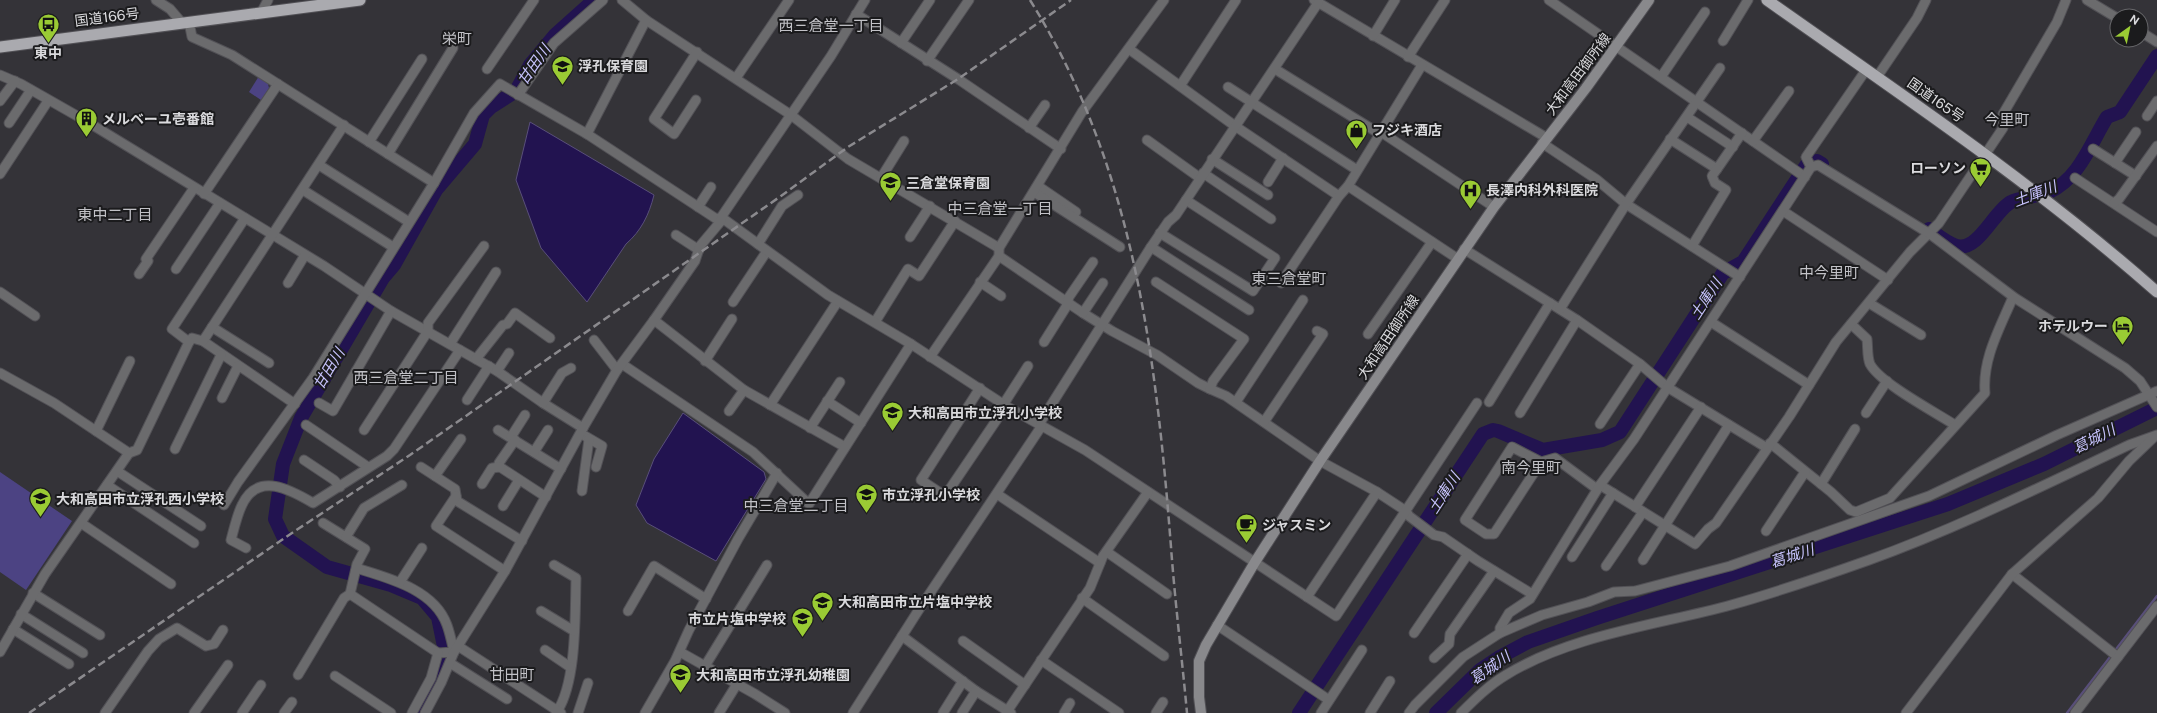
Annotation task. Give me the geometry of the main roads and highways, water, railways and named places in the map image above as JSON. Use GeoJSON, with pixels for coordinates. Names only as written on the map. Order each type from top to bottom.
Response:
{"type":"FeatureCollection","features":[{"type":"Feature","properties":{"kind":"highway","name":"国道166号"},"geometry":{"type":"LineString","coordinates":[[0,47],[360,0]]}},
{"type":"Feature","properties":{"kind":"highway","name":"国道165号"},"geometry":{"type":"LineString","coordinates":[[1767,0],[1985,154],[2039,194],[2109,249],[2157,292]]}},
{"type":"Feature","properties":{"kind":"main road","name":"大和高田御所線"},"geometry":{"type":"LineString","coordinates":[[1201,713],[1199,697],[1199,661],[1217,625],[1255,562],[1320,462],[1464,249],[1494,207],[1617,47],[1648,0]]}},
{"type":"Feature","properties":{"kind":"waterway","name":"甘田川"},"geometry":{"type":"LineString","coordinates":[[420,713],[438,681],[446,656],[438,617],[422,598],[391,585],[327,567],[283,536],[275,519],[283,464],[301,418],[383,278],[394,265],[436,190],[475,144],[483,115],[491,107],[516,91],[530,65],[555,35],[594,0]]}},
{"type":"Feature","properties":{"kind":"waterway","name":"土庫川"},"geometry":{"type":"LineString","coordinates":[[1929,229],[1950,243],[1957,246],[1965,246],[1972,243],[1979,237],[1998,214],[2011,202],[2049,192],[2059,186],[2068,178],[2083,159],[2107,117],[2120,112],[2157,56]]}},
{"type":"Feature","properties":{"kind":"waterway","name":"土庫川"},"geometry":{"type":"LineString","coordinates":[[1299,713],[1483,434],[1493,430],[1498,431],[1543,450],[1602,440],[1620,432],[1723,273],[1743,262],[1807,164],[1817,161],[1822,164]]}},
{"type":"Feature","properties":{"kind":"waterway","name":"葛城川"},"geometry":{"type":"LineString","coordinates":[[1436,713],[1480,670],[1498,658],[1528,642],[1597,618],[1948,504],[2044,464],[2157,408]]}},
{"type":"Feature","properties":{"kind":"waterway"},"geometry":{"type":"LineString","coordinates":[[2067,713],[2157,596]]}},
{"type":"Feature","properties":{"kind":"railway"},"geometry":{"type":"LineString","coordinates":[[1030,0],[1065,63],[1094,129],[1116,196],[1134,264],[1147,334],[1157,404],[1187,713]]}},
{"type":"Feature","properties":{"kind":"railway"},"geometry":{"type":"LineString","coordinates":[[29,713],[292,533],[410,455],[781,196],[848,147],[958,79],[1071,0]]}},
{"type":"Feature","properties":{"kind":"place","name":"東中"},"geometry":{"type":"Point","coordinates":[48,44]}},
{"type":"Feature","properties":{"kind":"place","name":"浮孔保育園"},"geometry":{"type":"Point","coordinates":[563,86]}},
{"type":"Feature","properties":{"kind":"place","name":"メルベーユ壱番館"},"geometry":{"type":"Point","coordinates":[87,138]}},
{"type":"Feature","properties":{"kind":"place","name":"フジキ酒店"},"geometry":{"type":"Point","coordinates":[1357,150]}},
{"type":"Feature","properties":{"kind":"place","name":"ローソン"},"geometry":{"type":"Point","coordinates":[1981,188]}},
{"type":"Feature","properties":{"kind":"place","name":"三倉堂保育園"},"geometry":{"type":"Point","coordinates":[891,202]}},
{"type":"Feature","properties":{"kind":"place","name":"長澤内科外科医院"},"geometry":{"type":"Point","coordinates":[1470,210]}},
{"type":"Feature","properties":{"kind":"place","name":"ホテルウー"},"geometry":{"type":"Point","coordinates":[2123,346]}},
{"type":"Feature","properties":{"kind":"place","name":"大和高田市立浮孔小学校"},"geometry":{"type":"Point","coordinates":[892,432]}},
{"type":"Feature","properties":{"kind":"place","name":"市立浮孔小学校"},"geometry":{"type":"Point","coordinates":[866,514]}},
{"type":"Feature","properties":{"kind":"place","name":"大和高田市立浮孔西小学校"},"geometry":{"type":"Point","coordinates":[40,518]}},
{"type":"Feature","properties":{"kind":"place","name":"ジャスミン"},"geometry":{"type":"Point","coordinates":[1247,544]}},
{"type":"Feature","properties":{"kind":"place","name":"大和高田市立片塩中学校"},"geometry":{"type":"Point","coordinates":[822,622]}},
{"type":"Feature","properties":{"kind":"place","name":"市立片塩中学校"},"geometry":{"type":"Point","coordinates":[802,638]}},
{"type":"Feature","properties":{"kind":"place","name":"大和高田市立浮孔幼稚園"},"geometry":{"type":"Point","coordinates":[681,694]}},
{"type":"Feature","properties":{"kind":"district","name":"西三倉堂一丁目"},"geometry":{"type":"Point","coordinates":[831,26]}},
{"type":"Feature","properties":{"kind":"district","name":"栄町"},"geometry":{"type":"Point","coordinates":[457,39]}},
{"type":"Feature","properties":{"kind":"district","name":"今里町"},"geometry":{"type":"Point","coordinates":[2007,120]}},
{"type":"Feature","properties":{"kind":"district","name":"中三倉堂一丁目"},"geometry":{"type":"Point","coordinates":[1000,209]}},
{"type":"Feature","properties":{"kind":"district","name":"東中二丁目"},"geometry":{"type":"Point","coordinates":[115,215]}},
{"type":"Feature","properties":{"kind":"district","name":"中今里町"},"geometry":{"type":"Point","coordinates":[1829,273]}},
{"type":"Feature","properties":{"kind":"district","name":"東三倉堂町"},"geometry":{"type":"Point","coordinates":[1289,279]}},
{"type":"Feature","properties":{"kind":"district","name":"西三倉堂二丁目"},"geometry":{"type":"Point","coordinates":[406,378]}},
{"type":"Feature","properties":{"kind":"district","name":"南今里町"},"geometry":{"type":"Point","coordinates":[1531,468]}},
{"type":"Feature","properties":{"kind":"district","name":"中三倉堂二丁目"},"geometry":{"type":"Point","coordinates":[796,506]}},
{"type":"Feature","properties":{"kind":"district","name":"甘田町"},"geometry":{"type":"Point","coordinates":[512,675]}}]}
